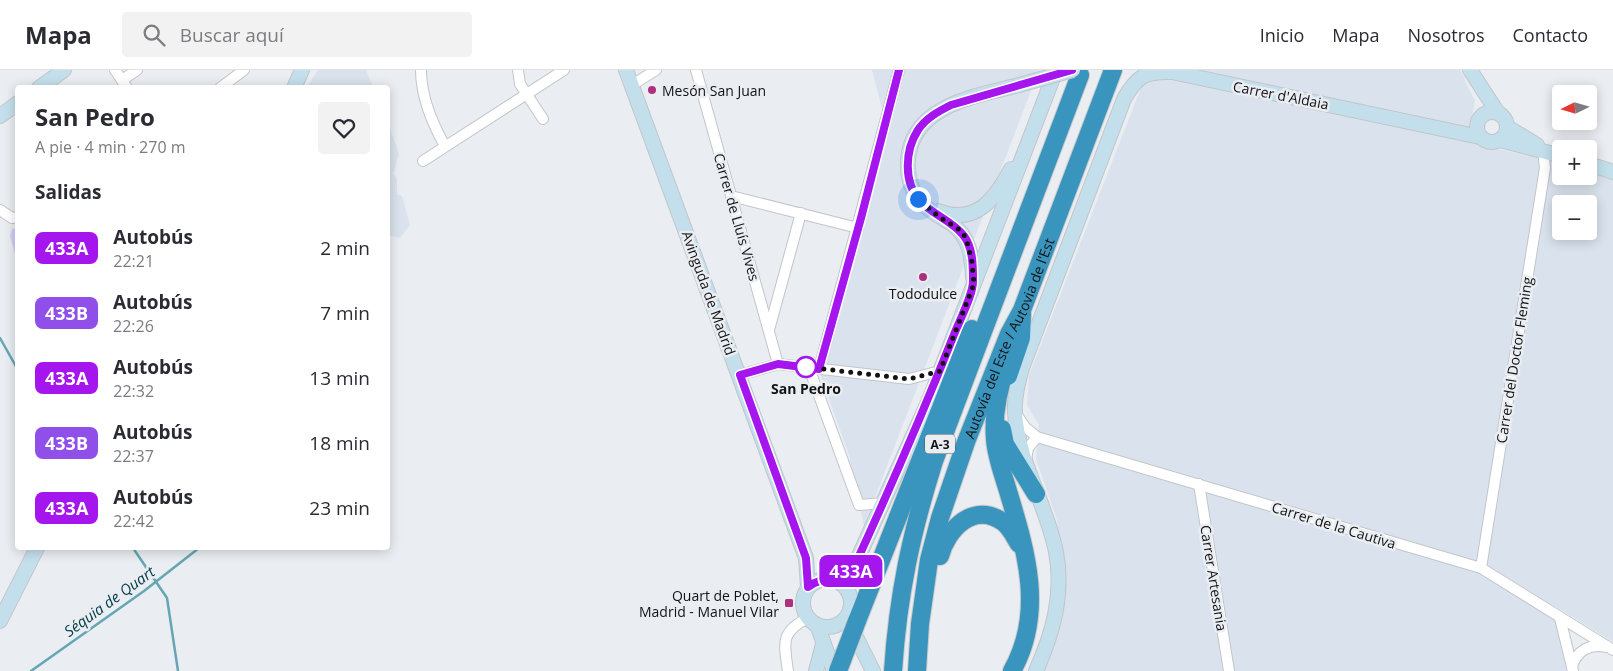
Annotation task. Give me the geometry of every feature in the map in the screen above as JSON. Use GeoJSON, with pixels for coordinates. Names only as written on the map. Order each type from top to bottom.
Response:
{"type":"FeatureCollection","features":[{"type":"Feature","properties":{"kind":"highway","name":"Autovía del Este / Autovia de l'Est"},"geometry":{"type":"LineString","coordinates":[[917,671],[920,624],[929,560],[951,483],[1008,334],[1022,310],[1113,70]]}},
{"type":"Feature","properties":{"kind":"highway","name":"Autovía del Este / Autovia de l'Est"},"geometry":{"type":"LineString","coordinates":[[893,671],[901,585],[921,502],[934,462],[1009,266],[1076,72]]}},
{"type":"Feature","properties":{"kind":"highway"},"geometry":{"type":"LineString","coordinates":[[836,671],[852,618],[1008,242],[1022,225]]}},
{"type":"Feature","properties":{"kind":"highway"},"geometry":{"type":"LineString","coordinates":[[1022,310],[1021,338],[1004,396],[1002,432],[1016,464],[1036,494]]}},
{"type":"Feature","properties":{"kind":"highway"},"geometry":{"type":"LineString","coordinates":[[1012,671],[1024,645],[1031,612],[1030,577],[995,439],[998,403],[1003,376],[1021,332]]}},
{"type":"Feature","properties":{"kind":"highway"},"geometry":{"type":"LineString","coordinates":[[927,583],[937,565],[947,536],[962,520],[974,516],[986,515],[1004,523],[1024,552]]}},
{"type":"Feature","properties":{"kind":"street"},"geometry":{"type":"LineString","coordinates":[[43,85],[64,70]]}},
{"type":"Feature","properties":{"kind":"street"},"geometry":{"type":"LineString","coordinates":[[115,70],[125,84],[137,70]]}},
{"type":"Feature","properties":{"kind":"street"},"geometry":{"type":"LineString","coordinates":[[224,85],[244,70]]}},
{"type":"Feature","properties":{"kind":"street"},"geometry":{"type":"LineString","coordinates":[[295,85],[302,70]]}},
{"type":"Feature","properties":{"kind":"street"},"geometry":{"type":"LineString","coordinates":[[421,70],[421,82],[433,126],[445,146]]}},
{"type":"Feature","properties":{"kind":"street"},"geometry":{"type":"LineString","coordinates":[[518,70],[518,80],[543,119]]}},
{"type":"Feature","properties":{"kind":"street"},"geometry":{"type":"LineString","coordinates":[[423,161],[564,70]]}},
{"type":"Feature","properties":{"kind":"street","name":"Avinguda de Madrid"},"geometry":{"type":"LineString","coordinates":[[626,70],[806,558],[808,587]]}},
{"type":"Feature","properties":{"kind":"street"},"geometry":{"type":"LineString","coordinates":[[632,85],[656,70]]}},
{"type":"Feature","properties":{"kind":"street","name":"Carrer de Lluís Vives"},"geometry":{"type":"LineString","coordinates":[[696,70],[778,364]]}},
{"type":"Feature","properties":{"kind":"street"},"geometry":{"type":"LineString","coordinates":[[884,503],[860,505],[814,368],[858,228],[899,70]]}},
{"type":"Feature","properties":{"kind":"street"},"geometry":{"type":"LineString","coordinates":[[1046,93],[1048,70]]}},
{"type":"Feature","properties":{"kind":"street"},"geometry":{"type":"LineString","coordinates":[[836,671],[824,643],[802,602],[808,587],[849,573],[854,567],[930,398],[1019,170],[1021,156],[1056,70]]}},
{"type":"Feature","properties":{"kind":"street","name":"Carrer d'Aldaia"},"geometry":{"type":"LineString","coordinates":[[1014,412],[1022,368],[1124,99],[1142,76],[1153,71],[1172,72],[1450,129],[1479,126]]}},
{"type":"Feature","properties":{"kind":"street"},"geometry":{"type":"LineString","coordinates":[[974,284],[972,262],[966,238],[960,230],[926,206],[913,190],[907,166],[908,153],[918,129],[936,112],[951,105],[1019,85],[1076,72]]}},
{"type":"Feature","properties":{"kind":"street"},"geometry":{"type":"LineString","coordinates":[[1472,74],[1498,113],[1505,119],[1507,127],[1505,134],[1500,140]]}},
{"type":"Feature","properties":{"kind":"street"},"geometry":{"type":"LineString","coordinates":[[1472,74],[1480,102],[1479,126],[1490,142],[1500,140],[1552,153]]}},
{"type":"Feature","properties":{"kind":"street"},"geometry":{"type":"LineString","coordinates":[[1479,126],[1489,112],[1498,113]]}},
{"type":"Feature","properties":{"kind":"street"},"geometry":{"type":"LineString","coordinates":[[1507,127],[1552,153]]}},
{"type":"Feature","properties":{"kind":"street","name":"Carrer del Doctor Fleming"},"geometry":{"type":"LineString","coordinates":[[1481,568],[1544,168],[1552,153]]}},
{"type":"Feature","properties":{"kind":"street"},"geometry":{"type":"LineString","coordinates":[[926,206],[944,214],[958,215],[981,209],[1001,189],[1021,156]]}},
{"type":"Feature","properties":{"kind":"street"},"geometry":{"type":"LineString","coordinates":[[1597,167],[1613,172]]}},
{"type":"Feature","properties":{"kind":"street"},"geometry":{"type":"LineString","coordinates":[[731,196],[858,228]]}},
{"type":"Feature","properties":{"kind":"street"},"geometry":{"type":"LineString","coordinates":[[0,210],[15,218]]}},
{"type":"Feature","properties":{"kind":"street"},"geometry":{"type":"LineString","coordinates":[[769,331],[800,213]]}},
{"type":"Feature","properties":{"kind":"street"},"geometry":{"type":"LineString","coordinates":[[740,375],[778,364],[909,379],[940,371]]}},
{"type":"Feature","properties":{"kind":"street"},"geometry":{"type":"LineString","coordinates":[[1014,412],[1025,427],[1037,438],[1028,448],[1026,462]]}},
{"type":"Feature","properties":{"kind":"street"},"geometry":{"type":"LineString","coordinates":[[1014,412],[1017,431],[1026,462],[1056,553],[1058,582],[1054,626],[1036,671]]}},
{"type":"Feature","properties":{"kind":"street","name":"Carrer de la Cautiva"},"geometry":{"type":"LineString","coordinates":[[1037,438],[1481,568],[1610,649]]}},
{"type":"Feature","properties":{"kind":"street","name":"Carrer Artesania"},"geometry":{"type":"LineString","coordinates":[[1199,484],[1229,671]]}},
{"type":"Feature","properties":{"kind":"street"},"geometry":{"type":"LineString","coordinates":[[0,621],[36,550]]}},
{"type":"Feature","properties":{"kind":"street","name":"Avinguda de Madrid"},"geometry":{"type":"LineString","coordinates":[[806,558],[830,580]]}},
{"type":"Feature","properties":{"kind":"street"},"geometry":{"type":"LineString","coordinates":[[830,580],[842,584],[850,594],[852,618],[873,671]]}},
{"type":"Feature","properties":{"kind":"street"},"geometry":{"type":"LineString","coordinates":[[788,671],[785,647],[787,632],[794,625],[812,622],[832,626],[852,618]]}},
{"type":"Feature","properties":{"kind":"street"},"geometry":{"type":"LineString","coordinates":[[1560,618],[1573,670]]}},
{"type":"Feature","properties":{"kind":"street"},"geometry":{"type":"LineString","coordinates":[[816,671],[824,643]]}},
{"type":"Feature","properties":{"kind":"street"},"geometry":{"type":"LineString","coordinates":[[1573,670],[1578,654],[1594,646],[1610,649]]}},
{"type":"Feature","properties":{"kind":"shaded area"},"geometry":{"type":"Polygon","coordinates":[[[318,70],[366,70],[372,85],[308,85],[318,70]]]}},
{"type":"Feature","properties":{"kind":"shaded area"},"geometry":{"type":"Polygon","coordinates":[[[872,70],[1039,70],[864,526],[849,455],[820,374],[884,116],[872,70]]]}},
{"type":"Feature","properties":{"kind":"shaded area"},"geometry":{"type":"Polygon","coordinates":[[[1148,70],[1460,70],[1475,101],[1471,121],[1471,143],[1552,161],[1552,185],[1597,185],[1597,172],[1613,177],[1613,642],[1555,606],[1567,671],[1039,671],[1064,609],[1057,520],[1036,459],[1039,425],[1027,405],[1029,375],[1148,70]]]}},
{"type":"Feature","properties":{"kind":"shaded area"},"geometry":{"type":"Polygon","coordinates":[[[390,129],[399,154],[393,174],[397,179],[397,194],[402,196],[410,225],[400,238],[390,236],[390,129]]]}},
{"type":"Feature","properties":{"kind":"shaded area"},"geometry":{"type":"Polygon","coordinates":[[[15,228],[15,254],[10,236],[12,229],[15,228]]]}},
{"type":"Feature","properties":{"kind":"waterway"},"geometry":{"type":"LineString","coordinates":[[0,338],[15,365]]}},
{"type":"Feature","properties":{"kind":"waterway"},"geometry":{"type":"LineString","coordinates":[[134,550],[167,598],[178,671]]}},
{"type":"Feature","properties":{"kind":"waterway","name":"Séquia de Quart"},"geometry":{"type":"LineString","coordinates":[[31,671],[144,591],[196,550]]}},
{"type":"Feature","properties":{"kind":"bus line","name":"433A"},"geometry":{"type":"LineString","coordinates":[[899,70],[861,218],[819,369],[778,364],[740,375],[806,558],[808,587],[823,579],[836,580],[843,577],[854,567],[930,398],[974,284],[970,249],[966,238],[960,230],[938,216],[918,199],[913,190],[907,166],[908,153],[918,129],[936,112],[951,105],[1072,70]]}},
{"type":"Feature","properties":{"kind":"place","name":"Mesón San Juan"},"geometry":{"type":"Point","coordinates":[652,90]}},
{"type":"Feature","properties":{"kind":"place","name":"Tododulce"},"geometry":{"type":"Point","coordinates":[923,277]}},
{"type":"Feature","properties":{"kind":"place","name":"San Pedro"},"geometry":{"type":"Point","coordinates":[806,367]}},
{"type":"Feature","properties":{"kind":"place","name":"Quart de Poblet, Madrid - Manuel Vilar"},"geometry":{"type":"Point","coordinates":[789,603]}},
{"type":"Feature","properties":{"kind":"route"},"geometry":{"type":"LineString","coordinates":[[806,367],[909,379],[940,371],[974,284],[972,262],[966,238],[960,230],[938,216],[918,199]]}}]}
